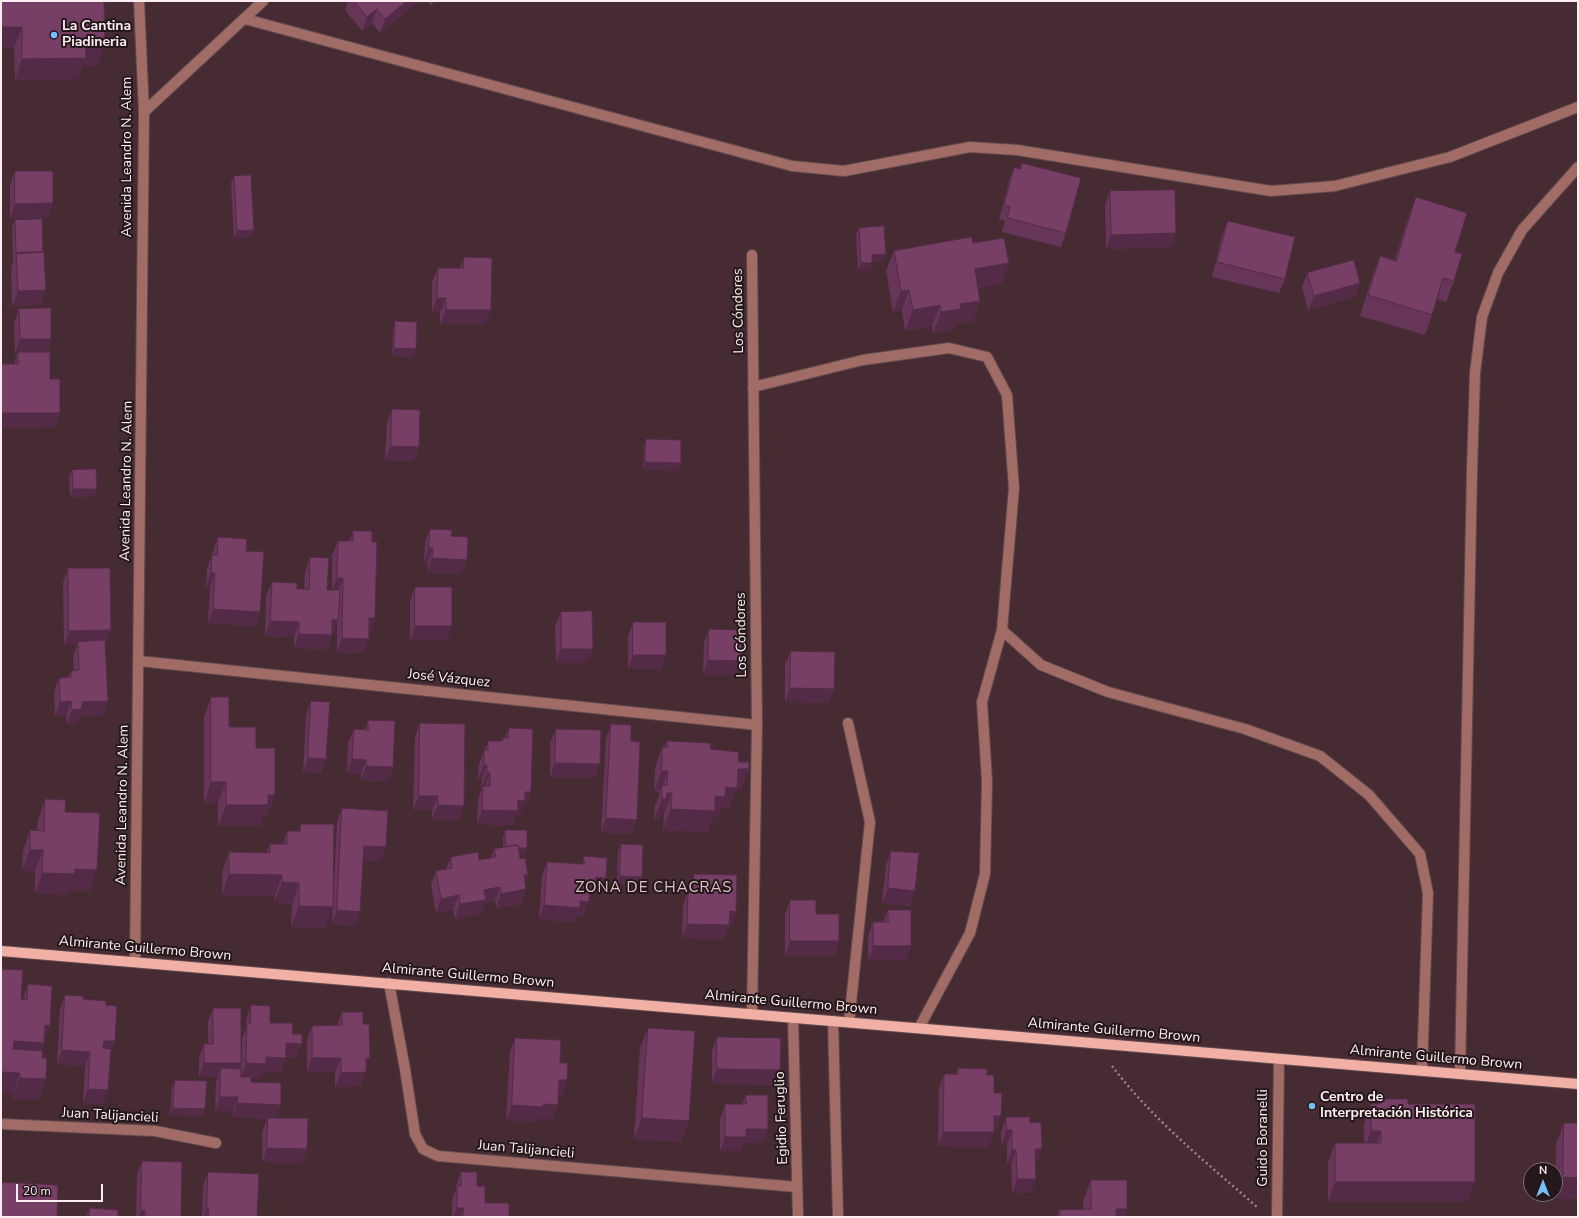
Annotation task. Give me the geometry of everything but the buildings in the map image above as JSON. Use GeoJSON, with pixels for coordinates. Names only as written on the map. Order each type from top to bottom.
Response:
{"type":"FeatureCollection","features":[{"type":"Feature","properties":{"kind":"main road","name":"Almirante Guillermo Brown"},"geometry":{"type":"LineString","coordinates":[[1,950],[1578,1084]]}},
{"type":"Feature","properties":{"kind":"street","name":"Avenida Leandro N. Alem"},"geometry":{"type":"LineString","coordinates":[[135,962],[144,112],[139,1]]}},
{"type":"Feature","properties":{"kind":"street"},"geometry":{"type":"LineString","coordinates":[[144,112],[263,1]]}},
{"type":"Feature","properties":{"kind":"street"},"geometry":{"type":"LineString","coordinates":[[245,19],[792,166],[844,171],[970,147],[1017,150],[1271,191],[1335,186],[1450,157],[1578,107]]}},
{"type":"Feature","properties":{"kind":"street"},"geometry":{"type":"LineString","coordinates":[[1460,1074],[1472,463],[1475,373],[1482,317],[1498,273],[1522,230],[1578,167]]}},
{"type":"Feature","properties":{"kind":"street","name":"Los Cóndores"},"geometry":{"type":"LineString","coordinates":[[752,255],[757,725],[752,1014]]}},
{"type":"Feature","properties":{"kind":"street"},"geometry":{"type":"LineString","coordinates":[[753,387],[863,360],[949,348],[987,356],[1007,396],[1014,488],[1002,630],[982,702],[987,781],[985,874],[970,933],[919,1028]]}},
{"type":"Feature","properties":{"kind":"street"},"geometry":{"type":"LineString","coordinates":[[1002,630],[1041,665],[1108,692],[1245,729],[1320,756],[1369,795],[1420,854],[1428,893],[1422,1071]]}},
{"type":"Feature","properties":{"kind":"street","name":"José Vázquez"},"geometry":{"type":"LineString","coordinates":[[139,661],[757,725]]}},
{"type":"Feature","properties":{"kind":"street"},"geometry":{"type":"LineString","coordinates":[[848,723],[870,822],[849,1022]]}},
{"type":"Feature","properties":{"kind":"street","name":"Juan Talijancieli"},"geometry":{"type":"LineString","coordinates":[[389,984],[405,1069],[415,1134],[423,1149],[438,1156],[798,1188]]}},
{"type":"Feature","properties":{"kind":"street","name":"Egidio Feruglio"},"geometry":{"type":"LineString","coordinates":[[793,1018],[798,1217]]}},
{"type":"Feature","properties":{"kind":"street"},"geometry":{"type":"LineString","coordinates":[[833,1021],[838,1217]]}},
{"type":"Feature","properties":{"kind":"street","name":"Guido Boranelli"},"geometry":{"type":"LineString","coordinates":[[1277,1217],[1278,1058]]}},
{"type":"Feature","properties":{"kind":"street","name":"Juan Talijancieli"},"geometry":{"type":"LineString","coordinates":[[1,1124],[155,1131],[216,1143]]}},
{"type":"Feature","properties":{"kind":"path"},"geometry":{"type":"LineString","coordinates":[[1094,1043],[1135,1096],[1177,1137],[1263,1212]]}},
{"type":"Feature","properties":{"kind":"place","name":"La Cantina Piadineria"},"geometry":{"type":"Point","coordinates":[54,35]}},
{"type":"Feature","properties":{"kind":"place","name":"Centro de Interpretación Histórica"},"geometry":{"type":"Point","coordinates":[1312,1106]}},
{"type":"Feature","properties":{"kind":"district","name":"ZONA DE CHACRAS"},"geometry":{"type":"Point","coordinates":[654,888]}}]}
